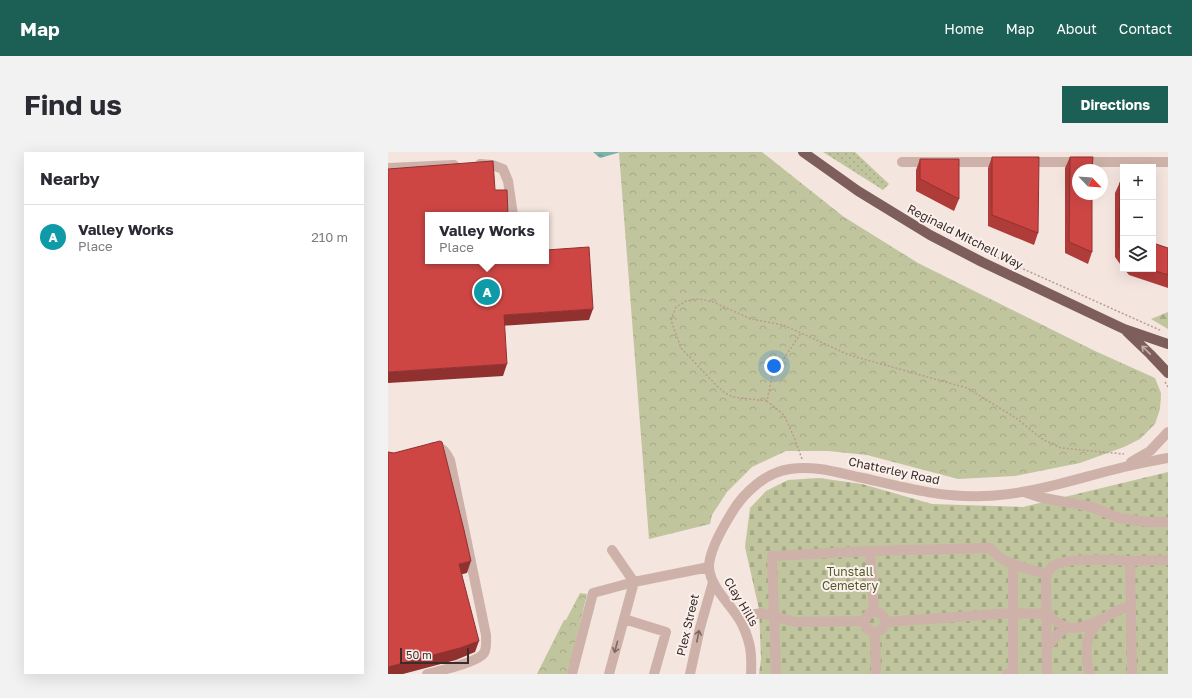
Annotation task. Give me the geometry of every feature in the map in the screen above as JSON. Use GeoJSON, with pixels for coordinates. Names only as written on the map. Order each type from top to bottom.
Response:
{"type":"FeatureCollection","features":[{"type":"Feature","properties":{"kind":"main road","name":"Reginald Mitchell Way"},"geometry":{"type":"LineString","coordinates":[[803,152],[858,191],[930,235],[982,262],[1124,329],[1168,344]]}},
{"type":"Feature","properties":{"kind":"main road","name":"Reginald Mitchell Way"},"geometry":{"type":"LineString","coordinates":[[1124,329],[1168,373]]}},
{"type":"Feature","properties":{"kind":"street"},"geometry":{"type":"LineString","coordinates":[[902,162],[1168,162]]}},
{"type":"Feature","properties":{"kind":"street"},"geometry":{"type":"LineString","coordinates":[[388,168],[469,164],[492,165],[503,169],[508,181],[513,212]]}},
{"type":"Feature","properties":{"kind":"street","name":"Chatterley Road"},"geometry":{"type":"LineString","coordinates":[[1124,467],[1150,451],[1168,432]]}},
{"type":"Feature","properties":{"kind":"street"},"geometry":{"type":"LineString","coordinates":[[425,449],[437,446],[442,448],[450,460],[487,646],[484,653],[477,659],[427,674]]}},
{"type":"Feature","properties":{"kind":"street","name":"Chatterley Road"},"geometry":{"type":"LineString","coordinates":[[709,567],[713,549],[720,532],[737,502],[758,484],[773,474],[788,469],[802,467],[828,470],[916,490],[953,496],[984,496],[1024,492],[1124,467],[1168,458]]}},
{"type":"Feature","properties":{"kind":"street"},"geometry":{"type":"LineString","coordinates":[[1024,492],[1039,497],[1092,507],[1120,518],[1148,522],[1168,522]]}},
{"type":"Feature","properties":{"kind":"street"},"geometry":{"type":"LineString","coordinates":[[776,674],[772,556],[870,551],[990,548],[996,555],[1013,564],[1047,574]]}},
{"type":"Feature","properties":{"kind":"street"},"geometry":{"type":"LineString","coordinates":[[609,674],[634,582],[612,550]]}},
{"type":"Feature","properties":{"kind":"street"},"geometry":{"type":"LineString","coordinates":[[870,551],[874,612]]}},
{"type":"Feature","properties":{"kind":"street"},"geometry":{"type":"LineString","coordinates":[[1047,674],[1046,579],[1047,574],[1052,567],[1058,564],[1095,559],[1130,561],[1168,560]]}},
{"type":"Feature","properties":{"kind":"street"},"geometry":{"type":"LineString","coordinates":[[1130,561],[1132,674]]}},
{"type":"Feature","properties":{"kind":"street"},"geometry":{"type":"LineString","coordinates":[[1008,674],[1013,671],[1013,564]]}},
{"type":"Feature","properties":{"kind":"street"},"geometry":{"type":"LineString","coordinates":[[572,674],[593,593],[634,582],[709,567]]}},
{"type":"Feature","properties":{"kind":"street","name":"Clay Hills"},"geometry":{"type":"LineString","coordinates":[[709,567],[713,582],[738,617],[748,638],[752,653],[751,674]]}},
{"type":"Feature","properties":{"kind":"street","name":"Plex Street"},"geometry":{"type":"LineString","coordinates":[[690,674],[700,628],[713,582]]}},
{"type":"Feature","properties":{"kind":"street"},"geometry":{"type":"LineString","coordinates":[[1047,647],[1056,634],[1061,630],[1092,624],[1115,611],[1130,606]]}},
{"type":"Feature","properties":{"kind":"street"},"geometry":{"type":"LineString","coordinates":[[874,612],[883,615],[886,622],[883,629],[875,632],[869,631],[865,621],[868,615],[874,612]]}},
{"type":"Feature","properties":{"kind":"street"},"geometry":{"type":"LineString","coordinates":[[886,622],[1046,612],[1057,624],[1078,632],[1087,644]]}},
{"type":"Feature","properties":{"kind":"street"},"geometry":{"type":"LineString","coordinates":[[738,617],[762,613],[796,622],[865,621]]}},
{"type":"Feature","properties":{"kind":"street"},"geometry":{"type":"LineString","coordinates":[[624,619],[666,632],[654,674]]}},
{"type":"Feature","properties":{"kind":"street"},"geometry":{"type":"LineString","coordinates":[[1090,674],[1086,661],[1087,644],[1096,624],[1101,619]]}},
{"type":"Feature","properties":{"kind":"street"},"geometry":{"type":"LineString","coordinates":[[875,632],[876,674]]}},
{"type":"Feature","properties":{"kind":"path"},"geometry":{"type":"LineString","coordinates":[[981,250],[1135,320],[1168,333]]}},
{"type":"Feature","properties":{"kind":"path"},"geometry":{"type":"LineString","coordinates":[[802,467],[802,456],[784,415],[767,401],[733,397],[724,393],[681,348],[671,320],[676,307],[686,301],[699,299],[714,302],[751,320],[783,325],[849,355],[967,388],[1016,418],[1042,439],[1061,448],[1126,454],[1124,467]]}},
{"type":"Feature","properties":{"kind":"path"},"geometry":{"type":"LineString","coordinates":[[767,401],[772,376],[801,333]]}},
{"type":"Feature","properties":{"kind":"green space"},"geometry":{"type":"Polygon","coordinates":[[[762,152],[844,217],[918,263],[1095,351],[1155,378],[1161,393],[1160,409],[1155,424],[1140,439],[1124,447],[1080,463],[1015,476],[958,479],[867,455],[828,451],[786,451],[752,467],[727,492],[712,515],[710,524],[649,539],[619,153],[762,152]]]}},
{"type":"Feature","properties":{"kind":"green space"},"geometry":{"type":"Polygon","coordinates":[[[823,152],[855,152],[889,184],[883,190],[823,152]]]}},
{"type":"Feature","properties":{"kind":"green space"},"geometry":{"type":"Polygon","coordinates":[[[1168,312],[1168,329],[1151,319],[1168,312]]]}},
{"type":"Feature","properties":{"kind":"green space","name":"Tunstall Cemetery"},"geometry":{"type":"Polygon","coordinates":[[[1168,472],[1168,674],[759,674],[761,659],[759,609],[745,547],[750,508],[766,491],[788,480],[819,478],[862,484],[932,504],[1023,507],[1168,472]]]}},
{"type":"Feature","properties":{"kind":"green space"},"geometry":{"type":"Polygon","coordinates":[[[580,593],[587,594],[568,674],[537,674],[564,620],[566,620],[580,593]]]}},
{"type":"Feature","properties":{"kind":"water"},"geometry":{"type":"Polygon","coordinates":[[[593,152],[621,152],[600,158],[593,152]]]}},
{"type":"Feature","properties":{"kind":"building"},"geometry":{"type":"Polygon","coordinates":[[[992,157],[1039,157],[1038,233],[992,215],[992,157]]]}},
{"type":"Feature","properties":{"kind":"building"},"geometry":{"type":"Polygon","coordinates":[[[1070,157],[1093,157],[1092,164],[1072,164],[1072,200],[1092,200],[1092,252],[1069,242],[1070,157]]]}},
{"type":"Feature","properties":{"kind":"building"},"geometry":{"type":"Polygon","coordinates":[[[920,159],[959,159],[959,199],[920,179],[920,159]]]}},
{"type":"Feature","properties":{"kind":"building"},"geometry":{"type":"Polygon","coordinates":[[[493,161],[495,190],[507,190],[508,212],[425,212],[425,264],[549,264],[549,250],[589,247],[593,309],[504,315],[507,364],[388,372],[388,169],[493,161]]]}},
{"type":"Feature","properties":{"kind":"building"},"geometry":{"type":"Polygon","coordinates":[[[1120,182],[1120,247],[1119,246],[1120,182]]]}},
{"type":"Feature","properties":{"kind":"building"},"geometry":{"type":"Polygon","coordinates":[[[1156,244],[1168,248],[1168,275],[1156,271],[1156,244]]]}},
{"type":"Feature","properties":{"kind":"building"},"geometry":{"type":"Polygon","coordinates":[[[440,441],[442,442],[471,561],[459,564],[479,641],[460,648],[388,667],[388,452],[394,453],[440,441]]]}},
{"type":"Feature","properties":{"kind":"place","name":"Valley Works"},"geometry":{"type":"Point","coordinates":[487,292]}}]}
